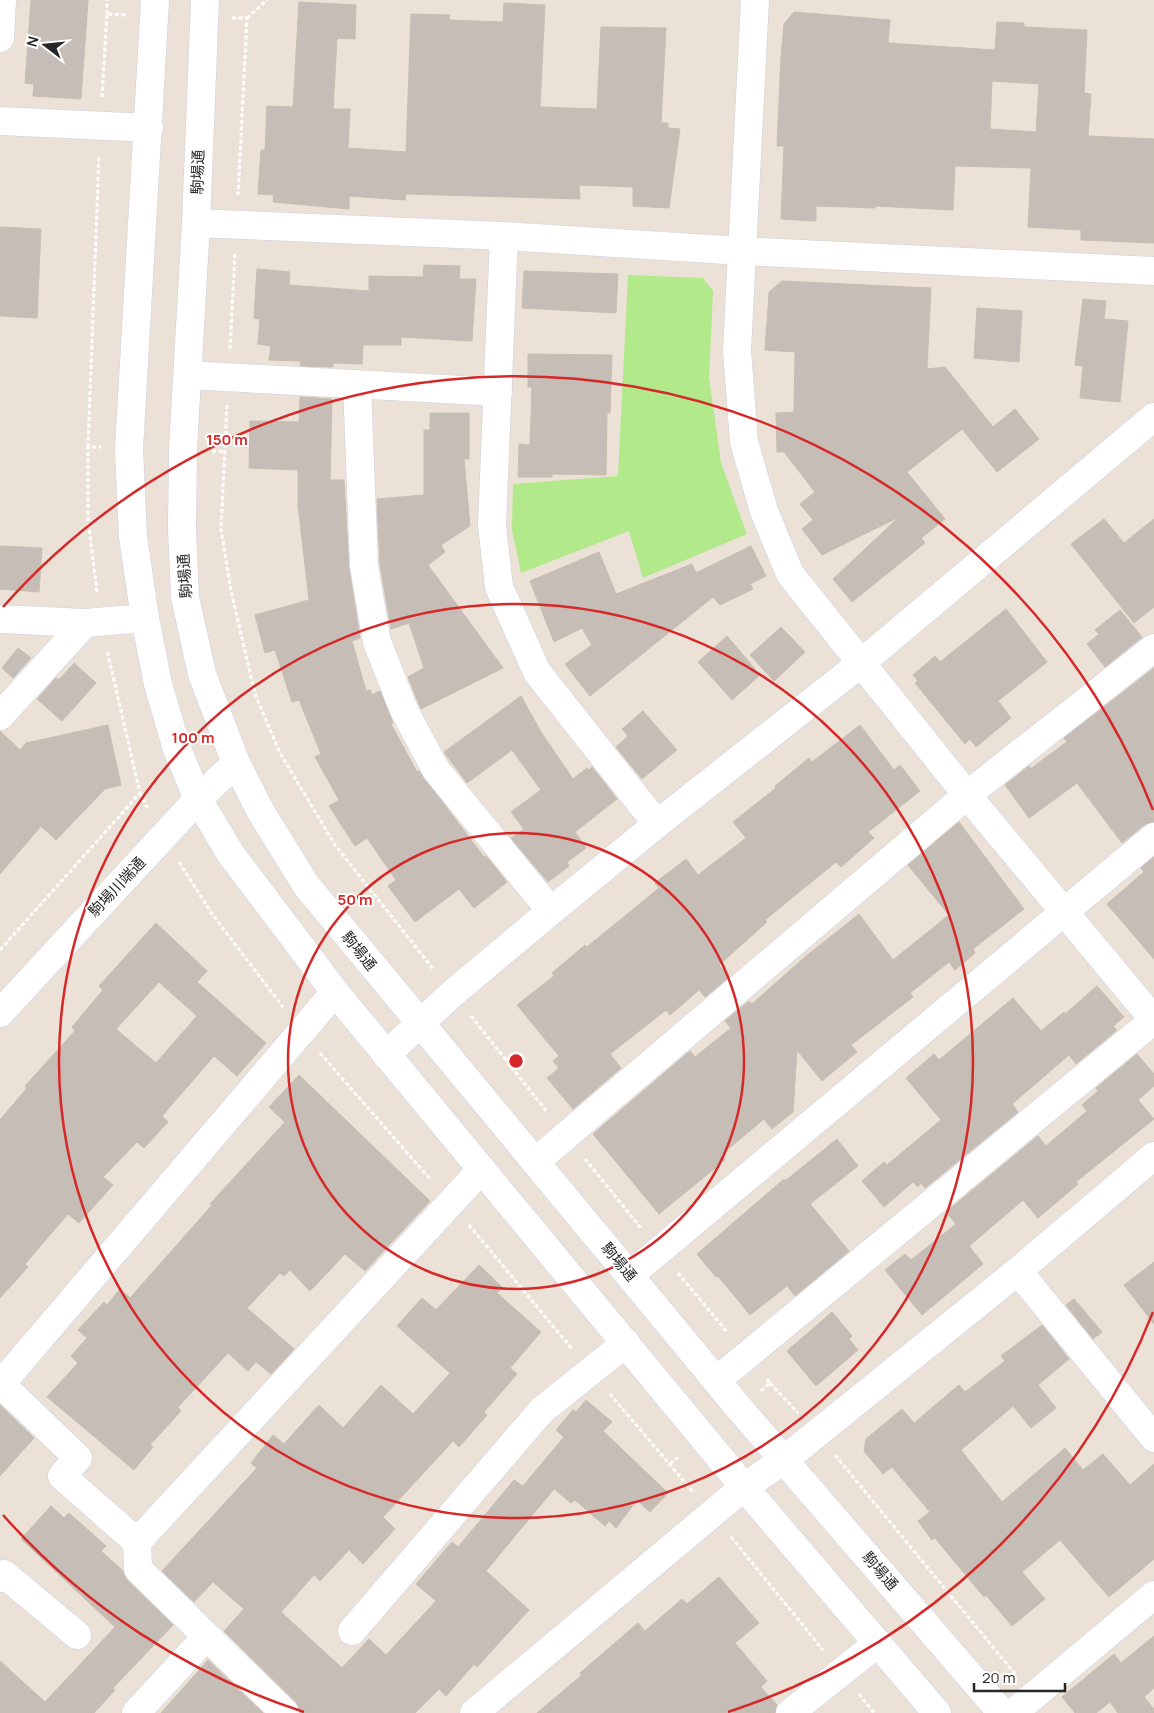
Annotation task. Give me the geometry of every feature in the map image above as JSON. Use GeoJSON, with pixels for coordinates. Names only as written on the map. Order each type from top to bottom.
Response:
{"type":"FeatureCollection","features":[{"type":"Feature","properties":{"kind":"street"},"geometry":{"type":"LineString","coordinates":[[155,0],[129,449],[133,537],[145,618],[158,684],[177,749],[198,799],[230,853],[335,992],[386,1055],[744,1487],[938,1713]]}},
{"type":"Feature","properties":{"kind":"street","name":"駒場通"},"geometry":{"type":"LineString","coordinates":[[205,0],[196,223],[183,449],[182,529],[185,597],[202,674],[236,763],[260,812],[306,884],[716,1380],[1002,1713]]}},
{"type":"Feature","properties":{"kind":"street"},"geometry":{"type":"LineString","coordinates":[[716,1380],[1154,1020],[860,664],[790,574],[764,511],[744,442],[737,350],[755,0]]}},
{"type":"Feature","properties":{"kind":"street"},"geometry":{"type":"LineString","coordinates":[[0,38],[1,5]]}},
{"type":"Feature","properties":{"kind":"street"},"geometry":{"type":"LineString","coordinates":[[0,121],[149,128]]}},
{"type":"Feature","properties":{"kind":"street"},"geometry":{"type":"LineString","coordinates":[[196,223],[504,236],[742,251],[1154,271]]}},
{"type":"Feature","properties":{"kind":"street"},"geometry":{"type":"LineString","coordinates":[[504,236],[492,525],[499,587],[537,672],[657,824]]}},
{"type":"Feature","properties":{"kind":"street"},"geometry":{"type":"LineString","coordinates":[[188,375],[498,392]]}},
{"type":"Feature","properties":{"kind":"street"},"geometry":{"type":"LineString","coordinates":[[358,384],[364,566],[377,642],[404,710],[436,770],[551,911]]}},
{"type":"Feature","properties":{"kind":"street"},"geometry":{"type":"LineString","coordinates":[[386,1055],[453,993],[551,911],[657,824],[860,664],[1154,417]]}},
{"type":"Feature","properties":{"kind":"street"},"geometry":{"type":"LineString","coordinates":[[0,619],[93,623],[145,618]]}},
{"type":"Feature","properties":{"kind":"street"},"geometry":{"type":"LineString","coordinates":[[0,716],[93,623]]}},
{"type":"Feature","properties":{"kind":"street"},"geometry":{"type":"LineString","coordinates":[[535,1162],[967,795],[1154,648]]}},
{"type":"Feature","properties":{"kind":"street","name":"駒場川端通"},"geometry":{"type":"LineString","coordinates":[[0,1013],[198,799],[236,763]]}},
{"type":"Feature","properties":{"kind":"street"},"geometry":{"type":"LineString","coordinates":[[630,1275],[1154,837]]}},
{"type":"Feature","properties":{"kind":"street"},"geometry":{"type":"LineString","coordinates":[[137,1542],[62,1476],[78,1458],[0,1384],[335,992]]}},
{"type":"Feature","properties":{"kind":"street"},"geometry":{"type":"LineString","coordinates":[[474,1713],[744,1487],[784,1460],[818,1433],[1018,1271],[1154,1156]]}},
{"type":"Feature","properties":{"kind":"street"},"geometry":{"type":"LineString","coordinates":[[286,1713],[138,1569],[137,1542],[482,1170]]}},
{"type":"Feature","properties":{"kind":"street"},"geometry":{"type":"LineString","coordinates":[[1018,1271],[1154,1438]]}},
{"type":"Feature","properties":{"kind":"street"},"geometry":{"type":"LineString","coordinates":[[352,1631],[542,1410],[626,1343]]}},
{"type":"Feature","properties":{"kind":"street"},"geometry":{"type":"LineString","coordinates":[[0,1578],[4,1574],[77,1635]]}},
{"type":"Feature","properties":{"kind":"street"},"geometry":{"type":"LineString","coordinates":[[1023,1705],[1154,1594]]}},
{"type":"Feature","properties":{"kind":"street"},"geometry":{"type":"LineString","coordinates":[[136,1713],[206,1637]]}},
{"type":"Feature","properties":{"kind":"street"},"geometry":{"type":"LineString","coordinates":[[790,1713],[840,1671],[878,1643]]}},
{"type":"Feature","properties":{"kind":"path"},"geometry":{"type":"LineString","coordinates":[[107,14],[108,0]]}},
{"type":"Feature","properties":{"kind":"path"},"geometry":{"type":"LineString","coordinates":[[247,18],[267,0]]}},
{"type":"Feature","properties":{"kind":"path"},"geometry":{"type":"LineString","coordinates":[[228,377],[221,529],[231,591],[255,694],[280,753],[335,845],[453,993]]}},
{"type":"Feature","properties":{"kind":"path"},"geometry":{"type":"LineString","coordinates":[[129,449],[88,447],[88,519],[93,623],[140,793],[162,838],[212,914],[302,1032],[451,1203],[590,1371],[712,1514],[874,1713]]}},
{"type":"Feature","properties":{"kind":"path"},"geometry":{"type":"LineString","coordinates":[[183,449],[225,452]]}},
{"type":"Feature","properties":{"kind":"path"},"geometry":{"type":"LineString","coordinates":[[0,950],[140,793]]}},
{"type":"Feature","properties":{"kind":"path"},"geometry":{"type":"LineString","coordinates":[[770,1383],[818,1433],[1023,1705]]}},
{"type":"Feature","properties":{"kind":"green space"},"geometry":{"type":"Polygon","coordinates":[[[628,275],[703,278],[713,291],[709,377],[721,463],[747,534],[643,578],[629,531],[521,573],[512,529],[513,484],[618,476],[628,275]]]}},
{"type":"Feature","properties":{"kind":"building"},"geometry":{"type":"Polygon","coordinates":[[[31,0],[88,0],[81,99],[33,96],[34,84],[25,83],[31,0]]]}},
{"type":"Feature","properties":{"kind":"building"},"geometry":{"type":"Polygon","coordinates":[[[299,2],[356,5],[355,39],[337,38],[333,109],[350,109],[348,148],[406,152],[411,14],[450,15],[449,20],[503,22],[504,3],[545,5],[540,107],[597,109],[601,27],[666,28],[661,123],[668,123],[668,128],[680,129],[669,208],[633,206],[633,187],[579,185],[580,199],[406,194],[405,200],[349,196],[349,209],[273,202],[274,195],[258,194],[261,150],[265,150],[267,106],[293,107],[299,2]]]}},
{"type":"Feature","properties":{"kind":"building"},"geometry":{"type":"Polygon","coordinates":[[[794,12],[890,20],[888,43],[995,50],[997,22],[1024,23],[1024,27],[1087,30],[1084,93],[1091,94],[1088,136],[1154,139],[1154,243],[1081,240],[1081,230],[1028,227],[1031,168],[955,166],[953,210],[875,206],[875,208],[816,206],[816,221],[781,219],[784,146],[777,146],[784,24],[794,12]],[[992,81],[990,129],[1036,132],[1039,84],[992,81]]]}},
{"type":"Feature","properties":{"kind":"building"},"geometry":{"type":"Polygon","coordinates":[[[0,227],[41,229],[37,318],[0,316],[0,227]]]}},
{"type":"Feature","properties":{"kind":"building"},"geometry":{"type":"Polygon","coordinates":[[[424,265],[460,266],[459,279],[476,279],[472,341],[401,337],[401,345],[363,345],[362,364],[333,363],[333,367],[300,366],[301,361],[269,360],[271,346],[258,344],[260,319],[254,318],[257,269],[290,272],[289,285],[369,291],[369,276],[423,277],[424,265]]]}},
{"type":"Feature","properties":{"kind":"building"},"geometry":{"type":"Polygon","coordinates":[[[524,271],[618,274],[616,313],[522,308],[524,271]]]}},
{"type":"Feature","properties":{"kind":"building"},"geometry":{"type":"Polygon","coordinates":[[[782,281],[931,288],[927,369],[945,367],[993,427],[1015,409],[1039,439],[997,472],[962,429],[907,472],[945,519],[921,538],[925,543],[852,602],[833,579],[899,517],[822,555],[802,529],[813,520],[800,504],[815,492],[784,452],[777,452],[776,413],[794,412],[795,352],[765,350],[769,292],[782,281]]]}},
{"type":"Feature","properties":{"kind":"building"},"geometry":{"type":"Polygon","coordinates":[[[1083,299],[1106,301],[1104,319],[1128,321],[1120,402],[1080,398],[1083,366],[1075,365],[1083,299]]]}},
{"type":"Feature","properties":{"kind":"building"},"geometry":{"type":"Polygon","coordinates":[[[977,308],[1022,311],[1019,362],[974,358],[977,308]]]}},
{"type":"Feature","properties":{"kind":"building"},"geometry":{"type":"Polygon","coordinates":[[[528,354],[612,355],[610,413],[607,413],[606,475],[552,474],[552,477],[518,477],[519,444],[530,445],[532,387],[528,387],[528,354]]]}},
{"type":"Feature","properties":{"kind":"building"},"geometry":{"type":"Polygon","coordinates":[[[300,397],[332,399],[330,480],[344,480],[349,569],[360,638],[352,641],[366,691],[370,690],[372,695],[380,691],[393,723],[391,724],[417,772],[419,771],[484,857],[486,856],[507,882],[474,908],[459,889],[415,922],[388,886],[396,880],[367,838],[355,846],[329,806],[339,800],[315,757],[321,754],[299,700],[292,702],[275,650],[265,653],[255,615],[309,600],[298,505],[298,470],[249,468],[250,421],[299,422],[300,397]]]}},
{"type":"Feature","properties":{"kind":"building"},"geometry":{"type":"Polygon","coordinates":[[[430,413],[469,413],[469,459],[464,459],[470,526],[441,545],[445,552],[428,565],[503,668],[421,709],[408,677],[424,668],[409,623],[391,629],[380,564],[377,499],[424,495],[424,430],[430,430],[430,413]]]}},
{"type":"Feature","properties":{"kind":"building"},"geometry":{"type":"Polygon","coordinates":[[[1104,519],[1124,543],[1154,519],[1154,607],[1134,623],[1071,544],[1104,519]]]}},
{"type":"Feature","properties":{"kind":"building"},"geometry":{"type":"Polygon","coordinates":[[[0,546],[42,548],[39,592],[0,589],[0,546]]]}},
{"type":"Feature","properties":{"kind":"building"},"geometry":{"type":"Polygon","coordinates":[[[751,546],[766,576],[750,584],[753,589],[720,605],[713,597],[590,696],[565,664],[592,645],[582,628],[554,642],[530,581],[599,552],[616,594],[692,564],[696,573],[751,546]]]}},
{"type":"Feature","properties":{"kind":"building"},"geometry":{"type":"Polygon","coordinates":[[[1006,609],[1047,662],[998,701],[1011,718],[976,747],[970,739],[965,744],[915,683],[918,681],[913,675],[935,656],[940,662],[1006,609]]]}},
{"type":"Feature","properties":{"kind":"building"},"geometry":{"type":"Polygon","coordinates":[[[1120,610],[1142,637],[1105,667],[1087,644],[1099,634],[1095,630],[1120,610]]]}},
{"type":"Feature","properties":{"kind":"building"},"geometry":{"type":"Polygon","coordinates":[[[781,627],[805,652],[774,681],[750,655],[781,627]]]}},
{"type":"Feature","properties":{"kind":"building"},"geometry":{"type":"Polygon","coordinates":[[[727,636],[760,675],[732,700],[698,662],[727,636]]]}},
{"type":"Feature","properties":{"kind":"building"},"geometry":{"type":"Polygon","coordinates":[[[18,648],[31,658],[13,678],[2,668],[18,648]]]}},
{"type":"Feature","properties":{"kind":"building"},"geometry":{"type":"Polygon","coordinates":[[[74,663],[96,683],[62,721],[37,699],[56,678],[59,680],[74,663]]]}},
{"type":"Feature","properties":{"kind":"building"},"geometry":{"type":"Polygon","coordinates":[[[1154,668],[1154,822],[1144,825],[1122,843],[1077,783],[1029,818],[1005,785],[1029,766],[1030,769],[1067,742],[1064,738],[1154,668]]]}},
{"type":"Feature","properties":{"kind":"building"},"geometry":{"type":"Polygon","coordinates":[[[521,696],[541,732],[573,779],[587,768],[589,770],[592,767],[617,799],[575,832],[586,848],[567,862],[569,866],[548,882],[511,838],[524,829],[511,812],[541,790],[512,750],[467,783],[444,752],[521,696]]]}},
{"type":"Feature","properties":{"kind":"building"},"geometry":{"type":"Polygon","coordinates":[[[643,711],[677,750],[642,779],[616,747],[628,736],[622,729],[643,711]]]}},
{"type":"Feature","properties":{"kind":"building"},"geometry":{"type":"Polygon","coordinates":[[[108,725],[121,785],[105,789],[56,840],[41,826],[0,874],[0,731],[20,750],[26,743],[108,725]]]}},
{"type":"Feature","properties":{"kind":"building"},"geometry":{"type":"Polygon","coordinates":[[[860,725],[894,770],[900,765],[920,791],[868,832],[874,838],[841,867],[836,862],[765,920],[767,922],[719,965],[729,977],[705,997],[699,990],[670,1015],[666,1010],[610,1054],[621,1068],[573,1109],[547,1078],[559,1068],[553,1061],[559,1056],[517,1005],[554,976],[552,973],[585,945],[587,947],[659,888],[655,883],[686,859],[698,875],[746,838],[733,822],[776,788],[775,786],[809,758],[812,762],[860,725]]]}},
{"type":"Feature","properties":{"kind":"building"},"geometry":{"type":"Polygon","coordinates":[[[959,822],[1024,909],[973,949],[975,953],[955,970],[949,962],[910,993],[913,997],[851,1045],[857,1052],[822,1081],[797,1050],[793,1112],[772,1129],[764,1119],[721,1155],[725,1160],[659,1214],[593,1134],[690,1051],[695,1057],[731,1028],[725,1021],[749,1001],[752,1004],[805,957],[859,914],[893,960],[949,915],[908,865],[959,822]]]}},
{"type":"Feature","properties":{"kind":"building"},"geometry":{"type":"Polygon","coordinates":[[[1154,857],[1154,959],[1107,904],[1144,872],[1141,868],[1154,857]]]}},
{"type":"Feature","properties":{"kind":"building"},"geometry":{"type":"Polygon","coordinates":[[[156,923],[207,971],[197,982],[266,1043],[237,1076],[214,1056],[162,1116],[168,1122],[144,1148],[137,1142],[103,1177],[113,1185],[79,1223],[68,1214],[25,1264],[28,1267],[0,1298],[0,1120],[27,1088],[25,1086],[75,1031],[72,1027],[103,990],[99,986],[156,923]],[[159,982],[116,1029],[156,1063],[197,1016],[159,982]]]}},
{"type":"Feature","properties":{"kind":"building"},"geometry":{"type":"Polygon","coordinates":[[[1097,986],[1124,1017],[1113,1026],[1117,1030],[1076,1064],[1069,1055],[1012,1104],[1018,1112],[925,1188],[921,1183],[918,1187],[913,1182],[884,1207],[862,1181],[884,1162],[887,1165],[941,1120],[906,1078],[934,1054],[939,1060],[1013,998],[1041,1031],[1064,1012],[1065,1014],[1097,986]]]}},
{"type":"Feature","properties":{"kind":"building"},"geometry":{"type":"Polygon","coordinates":[[[1137,1054],[1154,1074],[1154,1086],[1138,1100],[1154,1119],[1076,1182],[1078,1184],[1038,1218],[1023,1200],[969,1246],[983,1264],[922,1315],[885,1270],[905,1254],[911,1260],[956,1224],[946,1212],[1038,1136],[1046,1146],[1087,1111],[1082,1105],[1098,1091],[1096,1088],[1137,1054]]]}},
{"type":"Feature","properties":{"kind":"building"},"geometry":{"type":"Polygon","coordinates":[[[299,1075],[430,1201],[365,1271],[345,1254],[310,1291],[290,1270],[284,1276],[280,1273],[247,1308],[294,1349],[271,1374],[256,1362],[248,1371],[228,1353],[178,1407],[181,1411],[150,1445],[153,1447],[134,1470],[47,1397],[78,1363],[71,1356],[87,1338],[78,1330],[104,1302],[107,1305],[120,1289],[130,1298],[212,1205],[210,1204],[285,1122],[269,1107],[299,1075]]]}},
{"type":"Feature","properties":{"kind":"building"},"geometry":{"type":"Polygon","coordinates":[[[837,1139],[858,1166],[810,1204],[849,1251],[795,1296],[787,1286],[750,1315],[697,1254],[784,1179],[785,1181],[837,1139]]]}},
{"type":"Feature","properties":{"kind":"building"},"geometry":{"type":"Polygon","coordinates":[[[1154,1262],[1154,1324],[1124,1285],[1154,1262]]]}},
{"type":"Feature","properties":{"kind":"building"},"geometry":{"type":"Polygon","coordinates":[[[479,1265],[502,1287],[497,1293],[541,1332],[510,1368],[517,1374],[484,1412],[487,1415],[459,1447],[453,1441],[383,1517],[395,1529],[363,1564],[349,1550],[320,1581],[314,1575],[281,1612],[342,1668],[369,1639],[386,1655],[436,1601],[416,1584],[452,1542],[458,1547],[514,1480],[523,1486],[564,1437],[556,1430],[573,1410],[576,1412],[586,1400],[612,1422],[603,1431],[668,1493],[650,1512],[637,1500],[616,1528],[609,1521],[605,1526],[575,1500],[571,1503],[554,1489],[486,1571],[529,1610],[477,1667],[474,1664],[446,1696],[439,1689],[415,1713],[300,1713],[296,1702],[224,1631],[244,1609],[213,1582],[194,1602],[162,1571],[257,1468],[251,1463],[273,1435],[284,1444],[319,1405],[343,1428],[381,1385],[413,1414],[450,1373],[397,1326],[422,1298],[436,1310],[479,1265]]]}},
{"type":"Feature","properties":{"kind":"building"},"geometry":{"type":"Polygon","coordinates":[[[1074,1299],[1102,1332],[1093,1339],[1066,1305],[1074,1299]]]}},
{"type":"Feature","properties":{"kind":"building"},"geometry":{"type":"Polygon","coordinates":[[[832,1312],[852,1336],[849,1339],[858,1350],[816,1386],[787,1351],[832,1312]]]}},
{"type":"Feature","properties":{"kind":"building"},"geometry":{"type":"Polygon","coordinates":[[[1042,1325],[1069,1359],[1038,1385],[1056,1408],[1031,1428],[1013,1406],[961,1450],[1002,1502],[1065,1448],[1083,1470],[1103,1454],[1130,1485],[1154,1464],[1154,1559],[1109,1597],[1060,1540],[1022,1572],[1045,1599],[1012,1626],[986,1595],[984,1597],[935,1538],[932,1540],[918,1521],[930,1512],[892,1467],[883,1474],[864,1451],[866,1439],[902,1409],[914,1423],[959,1385],[965,1392],[1005,1361],[1001,1356],[1042,1325]]]}},
{"type":"Feature","properties":{"kind":"building"},"geometry":{"type":"Polygon","coordinates":[[[0,1405],[34,1438],[0,1476],[0,1405]]]}},
{"type":"Feature","properties":{"kind":"building"},"geometry":{"type":"Polygon","coordinates":[[[51,1506],[64,1518],[69,1513],[106,1546],[101,1551],[123,1571],[127,1580],[173,1625],[113,1688],[115,1690],[94,1713],[0,1713],[0,1661],[45,1702],[115,1627],[21,1539],[51,1506]]]}},
{"type":"Feature","properties":{"kind":"building"},"geometry":{"type":"Polygon","coordinates":[[[719,1577],[759,1623],[735,1643],[767,1681],[761,1687],[777,1705],[775,1713],[537,1713],[582,1675],[580,1673],[638,1623],[645,1631],[682,1599],[687,1604],[719,1577]]]}},
{"type":"Feature","properties":{"kind":"building"},"geometry":{"type":"Polygon","coordinates":[[[1154,1636],[1154,1688],[1144,1697],[1154,1709],[1154,1713],[1118,1713],[1110,1702],[1096,1713],[1075,1713],[1062,1697],[1114,1654],[1121,1663],[1154,1636]]]}},
{"type":"Feature","properties":{"kind":"building"},"geometry":{"type":"Polygon","coordinates":[[[208,1660],[263,1713],[161,1713],[208,1660]]]}}]}
